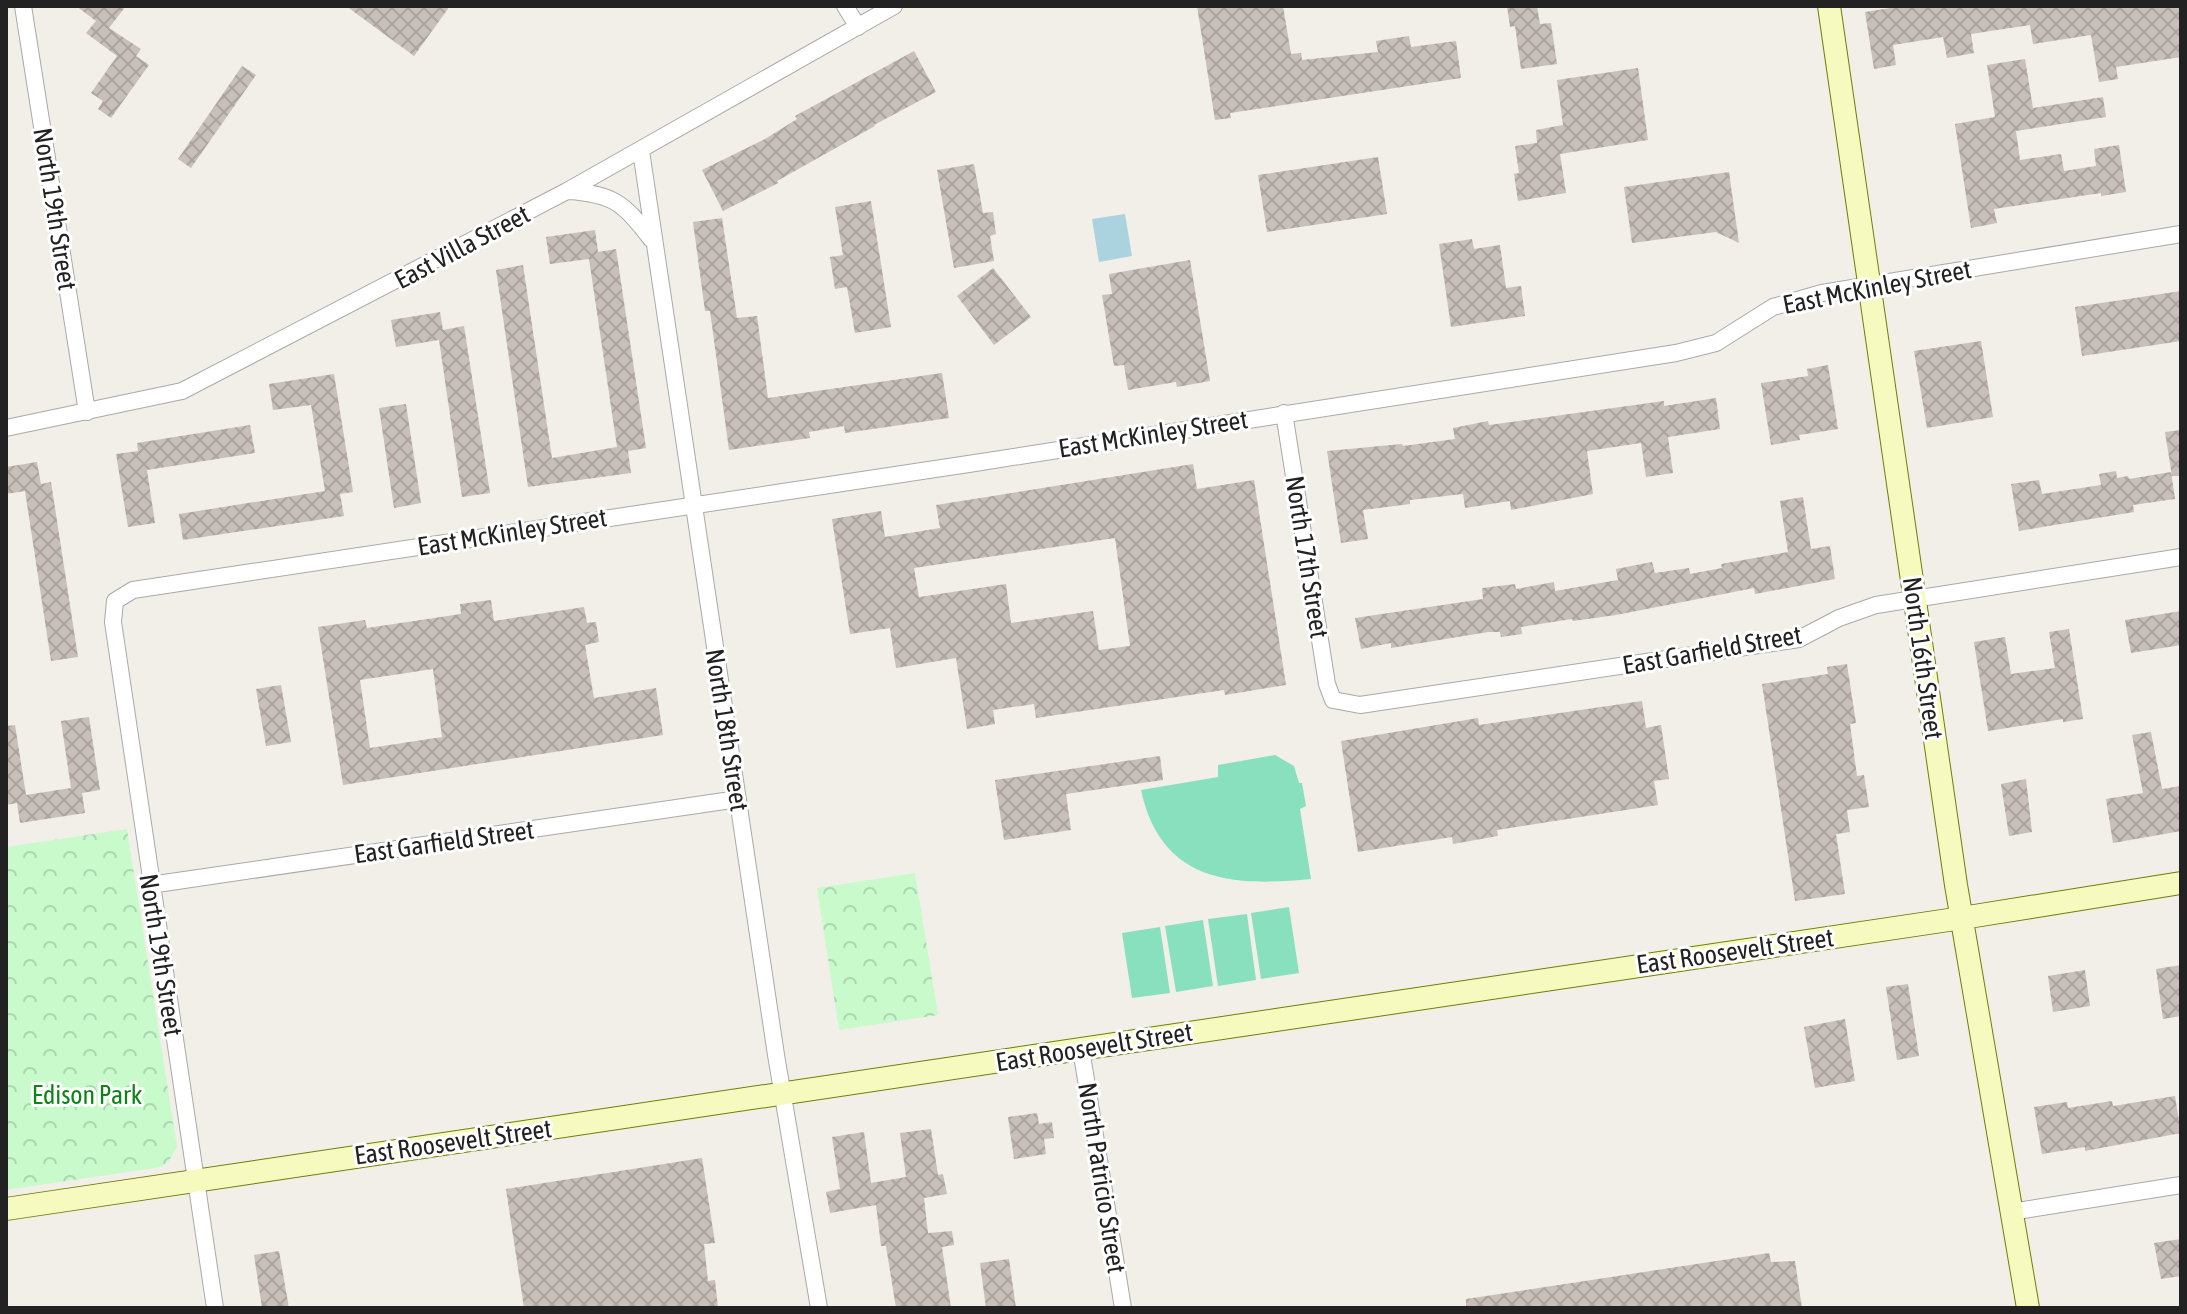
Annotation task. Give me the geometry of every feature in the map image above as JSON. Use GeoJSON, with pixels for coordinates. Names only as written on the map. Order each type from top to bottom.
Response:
{"type":"FeatureCollection","features":[{"type":"Feature","properties":{"kind":"street","name":"North 19th Street"},"geometry":{"type":"LineString","coordinates":[[23,6],[87,412]]}},
{"type":"Feature","properties":{"kind":"street"},"geometry":{"type":"LineString","coordinates":[[845,6],[858,27]]}},
{"type":"Feature","properties":{"kind":"street","name":"East Villa Street"},"geometry":{"type":"LineString","coordinates":[[6,428],[182,391],[641,151],[894,6]]}},
{"type":"Feature","properties":{"kind":"street","name":"North 16th Street"},"geometry":{"type":"LineString","coordinates":[[1829,6],[1962,918],[2028,1308]]}},
{"type":"Feature","properties":{"kind":"street","name":"North 18th Street"},"geometry":{"type":"LineString","coordinates":[[641,151],[782,1093],[819,1308]]}},
{"type":"Feature","properties":{"kind":"street"},"geometry":{"type":"LineString","coordinates":[[567,191],[598,193],[623,206],[654,242]]}},
{"type":"Feature","properties":{"kind":"street","name":"East McKinley Street"},"geometry":{"type":"LineString","coordinates":[[115,601],[133,590],[1676,353],[1716,343],[1773,307],[1822,293],[2181,234]]}},
{"type":"Feature","properties":{"kind":"street","name":"North 17th Street"},"geometry":{"type":"LineString","coordinates":[[1284,413],[1326,678],[1333,700]]}},
{"type":"Feature","properties":{"kind":"street","name":"East Garfield Street"},"geometry":{"type":"LineString","coordinates":[[1333,700],[1360,705],[1799,639],[1839,618],[1876,605],[2181,557]]}},
{"type":"Feature","properties":{"kind":"street","name":"North 19th Street"},"geometry":{"type":"LineString","coordinates":[[115,601],[113,622],[150,885],[215,1308]]}},
{"type":"Feature","properties":{"kind":"street","name":"East Garfield Street"},"geometry":{"type":"LineString","coordinates":[[150,885],[738,799]]}},
{"type":"Feature","properties":{"kind":"street","name":"East Roosevelt Street"},"geometry":{"type":"LineString","coordinates":[[6,1209],[2181,883]]}},
{"type":"Feature","properties":{"kind":"street","name":"North Patricio Street"},"geometry":{"type":"LineString","coordinates":[[1081,1049],[1123,1308]]}},
{"type":"Feature","properties":{"kind":"street"},"geometry":{"type":"LineString","coordinates":[[2011,1212],[2181,1185]]}},
{"type":"Feature","properties":{"kind":"green space"},"geometry":{"type":"Polygon","coordinates":[[[1275,755],[1294,766],[1299,783],[1302,783],[1306,806],[1300,809],[1311,879],[1227,879],[1182,861],[1165,844],[1151,821],[1141,790],[1218,777],[1218,765],[1275,755]]]}},
{"type":"Feature","properties":{"kind":"green space","name":"Edison Park"},"geometry":{"type":"Polygon","coordinates":[[[127,829],[177,1147],[161,1167],[6,1190],[6,847],[127,829]]]}},
{"type":"Feature","properties":{"kind":"green space"},"geometry":{"type":"Polygon","coordinates":[[[915,873],[938,1015],[839,1030],[817,888],[915,873]]]}},
{"type":"Feature","properties":{"kind":"green space"},"geometry":{"type":"Polygon","coordinates":[[[1289,907],[1299,973],[1261,979],[1251,913],[1289,907]]]}},
{"type":"Feature","properties":{"kind":"green space"},"geometry":{"type":"Polygon","coordinates":[[[1247,914],[1256,980],[1218,986],[1208,919],[1247,914]]]}},
{"type":"Feature","properties":{"kind":"green space"},"geometry":{"type":"Polygon","coordinates":[[[1203,920],[1213,986],[1176,992],[1165,926],[1203,920]]]}},
{"type":"Feature","properties":{"kind":"green space"},"geometry":{"type":"Polygon","coordinates":[[[1160,927],[1170,993],[1132,998],[1122,933],[1160,927]]]}},
{"type":"Feature","properties":{"kind":"water"},"geometry":{"type":"Polygon","coordinates":[[[1125,214],[1132,256],[1099,262],[1092,219],[1125,214]]]}},
{"type":"Feature","properties":{"kind":"building"},"geometry":{"type":"Polygon","coordinates":[[[76,6],[126,6],[109,28],[141,49],[136,56],[149,65],[111,118],[98,109],[103,101],[91,93],[117,56],[86,33],[96,21],[76,6]]]}},
{"type":"Feature","properties":{"kind":"building"},"geometry":{"type":"Polygon","coordinates":[[[346,6],[450,6],[414,56],[346,6]]]}},
{"type":"Feature","properties":{"kind":"building"},"geometry":{"type":"Polygon","coordinates":[[[1197,6],[1283,6],[1291,54],[1301,53],[1302,60],[1378,52],[1376,41],[1409,36],[1411,47],[1456,41],[1461,78],[1230,113],[1231,118],[1215,120],[1197,6]]]}},
{"type":"Feature","properties":{"kind":"building"},"geometry":{"type":"Polygon","coordinates":[[[1507,6],[1537,6],[1540,24],[1551,23],[1557,64],[1521,69],[1515,26],[1510,27],[1507,6]]]}},
{"type":"Feature","properties":{"kind":"building"},"geometry":{"type":"Polygon","coordinates":[[[1903,6],[2181,6],[2181,57],[2116,67],[2118,79],[2099,82],[2091,35],[2033,44],[2030,25],[1971,34],[1974,53],[1947,58],[1943,37],[1893,45],[1896,65],[1874,69],[1865,12],[1903,6]]]}},
{"type":"Feature","properties":{"kind":"building"},"geometry":{"type":"Polygon","coordinates":[[[914,51],[936,92],[723,211],[702,170],[765,139],[797,119],[795,116],[914,51]]]}},
{"type":"Feature","properties":{"kind":"building"},"geometry":{"type":"Polygon","coordinates":[[[2025,59],[2033,108],[2103,97],[2106,117],[2016,131],[2020,160],[2061,154],[2064,171],[2096,166],[2094,149],[2119,145],[2126,192],[1994,209],[1997,223],[1971,228],[1955,124],[1995,117],[1987,65],[2025,59]]]}},
{"type":"Feature","properties":{"kind":"building"},"geometry":{"type":"Polygon","coordinates":[[[242,66],[256,75],[191,168],[178,159],[242,66]]]}},
{"type":"Feature","properties":{"kind":"building"},"geometry":{"type":"Polygon","coordinates":[[[1638,68],[1648,140],[1560,154],[1566,193],[1518,201],[1514,174],[1519,173],[1515,146],[1537,143],[1536,130],[1563,125],[1557,80],[1638,68]]]}},
{"type":"Feature","properties":{"kind":"building"},"geometry":{"type":"Polygon","coordinates":[[[1378,157],[1387,214],[1267,232],[1258,175],[1378,157]]]}},
{"type":"Feature","properties":{"kind":"building"},"geometry":{"type":"Polygon","coordinates":[[[974,164],[983,213],[993,212],[996,234],[990,236],[994,261],[954,268],[937,170],[974,164]]]}},
{"type":"Feature","properties":{"kind":"building"},"geometry":{"type":"Polygon","coordinates":[[[1729,172],[1739,243],[1716,232],[1632,243],[1624,187],[1729,172]]]}},
{"type":"Feature","properties":{"kind":"building"},"geometry":{"type":"Polygon","coordinates":[[[871,201],[891,327],[855,333],[847,287],[835,289],[830,257],[843,255],[835,207],[871,201]]]}},
{"type":"Feature","properties":{"kind":"building"},"geometry":{"type":"Polygon","coordinates":[[[722,218],[737,318],[757,316],[768,398],[942,373],[949,418],[845,433],[844,426],[809,432],[810,438],[729,450],[710,311],[705,311],[693,222],[722,218]]]}},
{"type":"Feature","properties":{"kind":"building"},"geometry":{"type":"Polygon","coordinates":[[[595,230],[598,252],[616,249],[646,448],[628,451],[631,473],[528,487],[496,270],[523,265],[552,458],[617,447],[589,259],[550,264],[546,237],[595,230]]]}},
{"type":"Feature","properties":{"kind":"building"},"geometry":{"type":"Polygon","coordinates":[[[1472,239],[1474,249],[1500,245],[1506,288],[1521,286],[1525,316],[1451,327],[1439,244],[1472,239]]]}},
{"type":"Feature","properties":{"kind":"building"},"geometry":{"type":"Polygon","coordinates":[[[1190,260],[1210,381],[1177,387],[1176,382],[1128,390],[1124,365],[1114,366],[1102,295],[1112,294],[1109,274],[1190,260]]]}},
{"type":"Feature","properties":{"kind":"building"},"geometry":{"type":"Polygon","coordinates":[[[993,268],[1031,317],[994,345],[957,296],[993,268]]]}},
{"type":"Feature","properties":{"kind":"building"},"geometry":{"type":"Polygon","coordinates":[[[2181,291],[2181,341],[2082,356],[2075,307],[2181,291]]]}},
{"type":"Feature","properties":{"kind":"building"},"geometry":{"type":"Polygon","coordinates":[[[440,312],[443,330],[464,326],[490,493],[462,497],[439,340],[396,347],[391,320],[440,312]]]}},
{"type":"Feature","properties":{"kind":"building"},"geometry":{"type":"Polygon","coordinates":[[[1981,341],[1993,417],[1927,428],[1914,351],[1981,341]]]}},
{"type":"Feature","properties":{"kind":"building"},"geometry":{"type":"Polygon","coordinates":[[[1828,365],[1838,429],[1799,435],[1800,440],[1771,445],[1761,383],[1808,376],[1807,369],[1828,365]]]}},
{"type":"Feature","properties":{"kind":"building"},"geometry":{"type":"Polygon","coordinates":[[[334,374],[353,492],[340,494],[344,516],[183,540],[179,514],[325,491],[311,405],[273,410],[269,384],[334,374]]]}},
{"type":"Feature","properties":{"kind":"building"},"geometry":{"type":"Polygon","coordinates":[[[1716,398],[1720,429],[1668,437],[1673,473],[1646,477],[1641,443],[1587,451],[1593,494],[1511,510],[1510,501],[1465,508],[1463,494],[1410,500],[1410,504],[1363,510],[1368,539],[1341,543],[1327,451],[1455,439],[1453,428],[1488,421],[1489,425],[1664,401],[1664,406],[1716,398]]]}},
{"type":"Feature","properties":{"kind":"building"},"geometry":{"type":"Polygon","coordinates":[[[406,404],[421,503],[394,508],[379,408],[406,404]]]}},
{"type":"Feature","properties":{"kind":"building"},"geometry":{"type":"Polygon","coordinates":[[[250,425],[255,453],[147,470],[155,523],[128,527],[116,454],[138,451],[137,443],[250,425]]]}},
{"type":"Feature","properties":{"kind":"building"},"geometry":{"type":"Polygon","coordinates":[[[2181,430],[2181,476],[2172,476],[2165,432],[2181,430]]]}},
{"type":"Feature","properties":{"kind":"building"},"geometry":{"type":"Polygon","coordinates":[[[37,462],[41,484],[51,482],[78,657],[51,661],[25,491],[6,494],[6,467],[37,462]]]}},
{"type":"Feature","properties":{"kind":"building"},"geometry":{"type":"Polygon","coordinates":[[[1193,464],[1197,489],[1254,480],[1286,685],[1225,695],[1224,690],[1036,718],[1034,704],[993,710],[995,724],[967,729],[956,658],[896,668],[890,628],[850,634],[832,519],[881,511],[885,537],[940,528],[936,505],[1193,464]],[[1115,538],[914,568],[919,597],[1006,584],[1011,623],[1093,611],[1099,650],[1130,646],[1115,538]]]}},
{"type":"Feature","properties":{"kind":"building"},"geometry":{"type":"Polygon","coordinates":[[[2116,471],[2117,478],[2128,476],[2129,479],[2171,472],[2175,499],[2133,505],[2134,512],[2019,531],[2011,484],[2039,480],[2042,494],[2101,485],[2099,474],[2116,471]]]}},
{"type":"Feature","properties":{"kind":"building"},"geometry":{"type":"Polygon","coordinates":[[[1803,497],[1811,549],[1830,546],[1835,579],[1755,594],[1754,588],[1616,615],[1521,627],[1522,634],[1501,637],[1500,632],[1488,632],[1391,648],[1391,643],[1361,649],[1355,618],[1483,599],[1482,588],[1515,584],[1516,589],[1554,582],[1555,591],[1618,580],[1616,569],[1652,562],[1655,573],[1689,568],[1690,574],[1722,568],[1721,564],[1788,552],[1780,501],[1803,497]]]}},
{"type":"Feature","properties":{"kind":"building"},"geometry":{"type":"Polygon","coordinates":[[[491,600],[494,621],[584,607],[587,623],[596,622],[599,642],[585,645],[594,698],[656,688],[663,735],[343,785],[318,627],[365,620],[367,628],[461,614],[460,604],[491,600]],[[433,669],[360,680],[370,748],[442,737],[433,669]]]}},
{"type":"Feature","properties":{"kind":"building"},"geometry":{"type":"Polygon","coordinates":[[[2181,611],[2181,645],[2131,653],[2125,620],[2181,611]]]}},
{"type":"Feature","properties":{"kind":"building"},"geometry":{"type":"Polygon","coordinates":[[[2069,629],[2083,719],[2063,722],[2063,719],[1988,731],[1974,642],[2005,637],[2011,674],[2055,668],[2049,632],[2069,629]]]}},
{"type":"Feature","properties":{"kind":"building"},"geometry":{"type":"Polygon","coordinates":[[[1847,664],[1856,723],[1850,724],[1857,776],[1864,775],[1869,807],[1847,810],[1850,832],[1836,834],[1845,894],[1795,901],[1762,684],[1828,674],[1827,667],[1847,664]]]}},
{"type":"Feature","properties":{"kind":"building"},"geometry":{"type":"Polygon","coordinates":[[[281,685],[291,742],[266,746],[256,689],[281,685]]]}},
{"type":"Feature","properties":{"kind":"building"},"geometry":{"type":"Polygon","coordinates":[[[1642,701],[1646,728],[1661,725],[1669,779],[1654,781],[1658,805],[1497,830],[1498,836],[1453,844],[1452,837],[1358,852],[1341,741],[1478,718],[1479,725],[1642,701]]]}},
{"type":"Feature","properties":{"kind":"building"},"geometry":{"type":"Polygon","coordinates":[[[89,717],[100,790],[82,793],[85,813],[20,823],[17,803],[6,805],[6,726],[15,725],[26,795],[71,788],[61,721],[89,717]]]}},
{"type":"Feature","properties":{"kind":"building"},"geometry":{"type":"Polygon","coordinates":[[[2151,732],[2162,789],[2181,786],[2181,831],[2113,843],[2106,799],[2143,793],[2132,735],[2151,732]]]}},
{"type":"Feature","properties":{"kind":"building"},"geometry":{"type":"Polygon","coordinates":[[[1160,756],[1163,780],[1066,794],[1071,830],[1004,840],[995,780],[1160,756]]]}},
{"type":"Feature","properties":{"kind":"building"},"geometry":{"type":"Polygon","coordinates":[[[2026,779],[2032,832],[2009,836],[2001,784],[2026,779]]]}},
{"type":"Feature","properties":{"kind":"building"},"geometry":{"type":"Polygon","coordinates":[[[2181,965],[2181,1016],[2163,1019],[2156,969],[2181,965]]]}},
{"type":"Feature","properties":{"kind":"building"},"geometry":{"type":"Polygon","coordinates":[[[2085,970],[2090,1006],[2053,1012],[2048,976],[2085,970]]]}},
{"type":"Feature","properties":{"kind":"building"},"geometry":{"type":"Polygon","coordinates":[[[1908,984],[1919,1056],[1897,1060],[1886,987],[1908,984]]]}},
{"type":"Feature","properties":{"kind":"building"},"geometry":{"type":"Polygon","coordinates":[[[1845,1019],[1855,1081],[1815,1088],[1804,1027],[1845,1019]]]}},
{"type":"Feature","properties":{"kind":"building"},"geometry":{"type":"Polygon","coordinates":[[[2175,1096],[2181,1133],[2085,1151],[2085,1147],[2042,1154],[2034,1107],[2067,1102],[2068,1108],[2112,1101],[2113,1106],[2175,1096]]]}},
{"type":"Feature","properties":{"kind":"building"},"geometry":{"type":"Polygon","coordinates":[[[1037,1113],[1039,1124],[1052,1122],[1054,1138],[1044,1139],[1046,1154],[1014,1159],[1008,1117],[1037,1113]]]}},
{"type":"Feature","properties":{"kind":"building"},"geometry":{"type":"Polygon","coordinates":[[[931,1129],[938,1175],[943,1174],[947,1194],[924,1198],[928,1233],[952,1231],[954,1245],[942,1247],[951,1308],[896,1308],[886,1246],[881,1246],[876,1205],[830,1213],[826,1192],[840,1189],[832,1137],[864,1132],[871,1183],[906,1177],[900,1133],[931,1129]]]}},
{"type":"Feature","properties":{"kind":"building"},"geometry":{"type":"Polygon","coordinates":[[[702,1158],[715,1243],[704,1244],[708,1281],[715,1280],[718,1308],[524,1308],[506,1189],[702,1158]]]}},
{"type":"Feature","properties":{"kind":"building"},"geometry":{"type":"Polygon","coordinates":[[[2181,1239],[2181,1276],[2161,1279],[2154,1243],[2181,1239]]]}},
{"type":"Feature","properties":{"kind":"building"},"geometry":{"type":"Polygon","coordinates":[[[279,1251],[289,1308],[262,1308],[254,1255],[279,1251]]]}},
{"type":"Feature","properties":{"kind":"building"},"geometry":{"type":"Polygon","coordinates":[[[1769,1253],[1771,1262],[1795,1261],[1802,1308],[1466,1308],[1466,1299],[1769,1253]]]}},
{"type":"Feature","properties":{"kind":"building"},"geometry":{"type":"Polygon","coordinates":[[[1009,1259],[1016,1308],[986,1308],[980,1263],[1009,1259]]]}}]}
